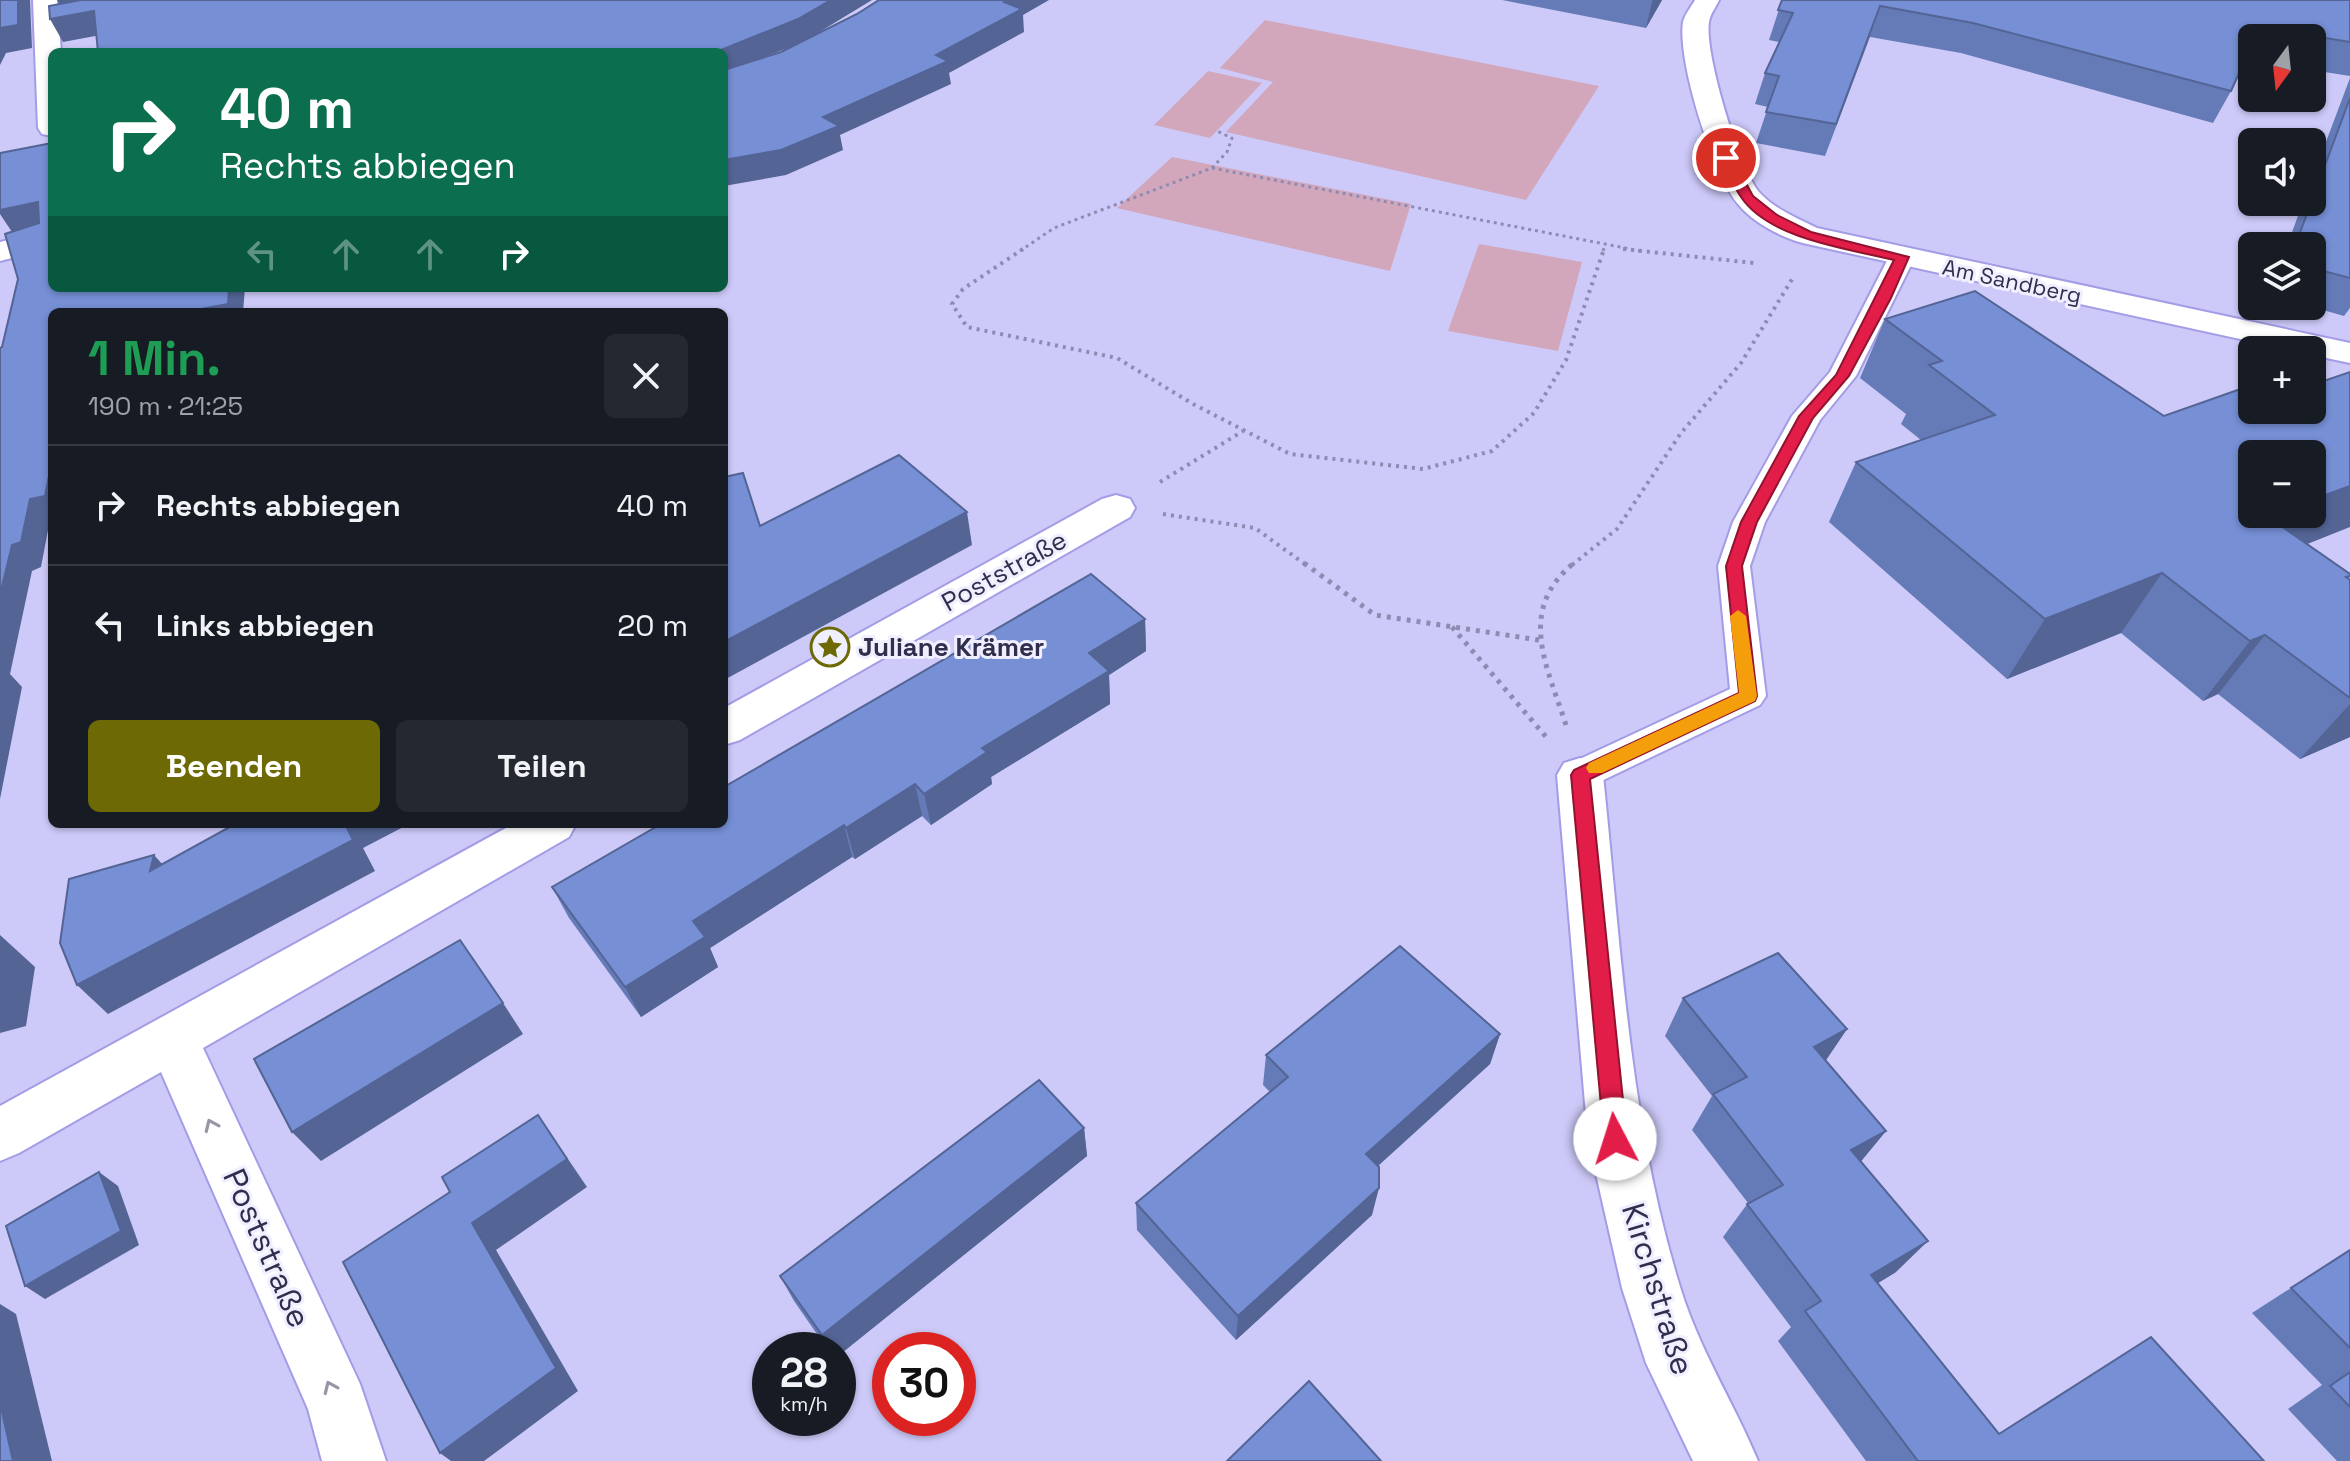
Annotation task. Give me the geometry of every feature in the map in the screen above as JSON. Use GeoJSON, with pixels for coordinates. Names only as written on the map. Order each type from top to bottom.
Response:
{"type":"FeatureCollection","features":[{"type":"Feature","properties":{"kind":"street","name":"Am Sandberg"},"geometry":{"type":"LineString","coordinates":[[1707,0],[1696,21],[1698,52],[1726,158],[1747,198],[1805,248],[1902,257],[2350,353]]}},
{"type":"Feature","properties":{"kind":"street"},"geometry":{"type":"LineString","coordinates":[[48,49],[46,10],[75,16]]}},
{"type":"Feature","properties":{"kind":"street"},"geometry":{"type":"LineString","coordinates":[[0,252],[48,239]]}},
{"type":"Feature","properties":{"kind":"street","name":"Poststraße"},"geometry":{"type":"LineString","coordinates":[[728,726],[1116,508]]}},
{"type":"Feature","properties":{"kind":"street","name":"Kirchstraße"},"geometry":{"type":"LineString","coordinates":[[1580,775],[1615,1139],[1651,1288],[1676,1363],[1726,1461]]}},
{"type":"Feature","properties":{"kind":"street"},"geometry":{"type":"LineString","coordinates":[[0,1135],[546,828]]}},
{"type":"Feature","properties":{"kind":"street","name":"Poststraße"},"geometry":{"type":"LineString","coordinates":[[172,1038],[338,1406],[354,1461]]}},
{"type":"Feature","properties":{"kind":"lane"},"geometry":{"type":"LineString","coordinates":[[1580,775],[1748,696],[1734,566],[1749,522],[1807,416],[1842,376],[1902,257]]}},
{"type":"Feature","properties":{"kind":"path"},"geometry":{"type":"LineString","coordinates":[[1217,131],[1232,138],[1227,152],[1212,168],[1054,228],[963,289],[952,304],[967,327],[1117,358],[1290,454],[1423,469],[1492,451],[1534,413],[1566,360],[1605,245]]}},
{"type":"Feature","properties":{"kind":"path"},"geometry":{"type":"LineString","coordinates":[[1212,168],[1605,245],[1741,264],[1805,248]]}},
{"type":"Feature","properties":{"kind":"path"},"geometry":{"type":"LineString","coordinates":[[1580,775],[1553,676],[1539,640],[1542,607],[1557,577],[1617,529],[1681,433],[1741,363],[1805,248]]}},
{"type":"Feature","properties":{"kind":"path"},"geometry":{"type":"LineString","coordinates":[[1116,508],[1244,430]]}},
{"type":"Feature","properties":{"kind":"path"},"geometry":{"type":"LineString","coordinates":[[1116,508],[1255,528],[1375,615],[1539,640]]}},
{"type":"Feature","properties":{"kind":"path"},"geometry":{"type":"LineString","coordinates":[[1451,626],[1580,775]]}},
{"type":"Feature","properties":{"kind":"shaded area"},"geometry":{"type":"Polygon","coordinates":[[[1265,20],[1599,86],[1526,200],[1226,132],[1273,82],[1220,68],[1265,20]]]}},
{"type":"Feature","properties":{"kind":"shaded area"},"geometry":{"type":"Polygon","coordinates":[[[1208,71],[1262,83],[1210,138],[1154,125],[1208,71]]]}},
{"type":"Feature","properties":{"kind":"shaded area"},"geometry":{"type":"Polygon","coordinates":[[[1172,157],[1411,204],[1390,271],[1117,208],[1172,157]]]}},
{"type":"Feature","properties":{"kind":"shaded area"},"geometry":{"type":"Polygon","coordinates":[[[1479,244],[1582,262],[1558,351],[1448,331],[1479,244]]]}},
{"type":"Feature","properties":{"kind":"building"},"geometry":{"type":"Polygon","coordinates":[[[0,0],[18,0],[18,25],[0,28],[0,0]]]}},
{"type":"Feature","properties":{"kind":"building"},"geometry":{"type":"Polygon","coordinates":[[[81,0],[831,0],[798,19],[726,48],[98,48],[94,11],[50,19],[49,6],[81,0]]]}},
{"type":"Feature","properties":{"kind":"building"},"geometry":{"type":"Polygon","coordinates":[[[879,0],[1007,0],[1004,2],[1022,9],[936,55],[948,61],[823,117],[839,126],[781,150],[728,159],[728,69],[781,52],[879,0]]]}},
{"type":"Feature","properties":{"kind":"building"},"geometry":{"type":"Polygon","coordinates":[[[1782,0],[2350,0],[2350,42],[2326,38],[2326,24],[2238,24],[2238,75],[2231,91],[1973,23],[1880,6],[1836,124],[1766,112],[1779,76],[1765,73],[1793,13],[1778,10],[1782,0]]]}},
{"type":"Feature","properties":{"kind":"building"},"geometry":{"type":"Polygon","coordinates":[[[2350,98],[2350,278],[2326,272],[2326,232],[2300,232],[2306,216],[2326,216],[2326,163],[2350,98]]]}},
{"type":"Feature","properties":{"kind":"building"},"geometry":{"type":"Polygon","coordinates":[[[48,144],[48,292],[229,292],[228,304],[206,308],[48,308],[48,481],[45,496],[30,499],[21,542],[12,545],[0,595],[0,348],[18,279],[5,234],[39,223],[38,202],[0,210],[0,153],[48,144]]]}},
{"type":"Feature","properties":{"kind":"building"},"geometry":{"type":"Polygon","coordinates":[[[1975,291],[2164,416],[2238,390],[2238,424],[2326,424],[2326,380],[2350,372],[2350,486],[2326,495],[2326,440],[2238,440],[2238,528],[2284,528],[2350,574],[2346,577],[2350,580],[2350,698],[2265,635],[2250,641],[2162,573],[2045,619],[1856,462],[1995,415],[1929,365],[1942,361],[1885,319],[1975,291]]]}},
{"type":"Feature","properties":{"kind":"building"},"geometry":{"type":"Polygon","coordinates":[[[899,455],[967,512],[728,640],[728,476],[743,473],[760,526],[899,455]]]}},
{"type":"Feature","properties":{"kind":"building"},"geometry":{"type":"Polygon","coordinates":[[[1091,574],[1145,619],[1089,653],[1109,671],[982,748],[987,752],[924,794],[915,784],[693,921],[705,937],[625,987],[552,887],[654,828],[728,828],[728,785],[1091,574]]]}},
{"type":"Feature","properties":{"kind":"building"},"geometry":{"type":"Polygon","coordinates":[[[228,828],[347,828],[353,840],[77,985],[60,943],[69,879],[154,855],[150,871],[228,828]]]}},
{"type":"Feature","properties":{"kind":"building"},"geometry":{"type":"Polygon","coordinates":[[[460,940],[503,1003],[292,1132],[254,1059],[460,940]]]}},
{"type":"Feature","properties":{"kind":"building"},"geometry":{"type":"Polygon","coordinates":[[[1400,946],[1500,1034],[1366,1154],[1379,1167],[1379,1188],[1238,1316],[1136,1203],[1288,1077],[1266,1055],[1400,946]]]}},
{"type":"Feature","properties":{"kind":"building"},"geometry":{"type":"Polygon","coordinates":[[[1778,953],[1847,1029],[1814,1047],[1886,1131],[1851,1150],[1928,1241],[1871,1275],[1999,1434],[2151,1337],[2264,1461],[1918,1461],[1805,1311],[1821,1301],[1747,1204],[1783,1185],[1713,1094],[1747,1077],[1683,998],[1778,953]]]}},
{"type":"Feature","properties":{"kind":"building"},"geometry":{"type":"Polygon","coordinates":[[[1039,1080],[1084,1128],[826,1332],[820,1332],[780,1276],[1039,1080]]]}},
{"type":"Feature","properties":{"kind":"building"},"geometry":{"type":"Polygon","coordinates":[[[538,1115],[567,1159],[472,1223],[556,1368],[440,1453],[343,1262],[450,1192],[442,1177],[538,1115]]]}},
{"type":"Feature","properties":{"kind":"building"},"geometry":{"type":"Polygon","coordinates":[[[99,1172],[121,1231],[25,1286],[6,1226],[99,1172]]]}},
{"type":"Feature","properties":{"kind":"building"},"geometry":{"type":"Polygon","coordinates":[[[2350,1250],[2350,1348],[2291,1288],[2350,1250]]]}},
{"type":"Feature","properties":{"kind":"building"},"geometry":{"type":"Polygon","coordinates":[[[2350,1372],[2350,1407],[2330,1386],[2350,1372]]]}},
{"type":"Feature","properties":{"kind":"building"},"geometry":{"type":"Polygon","coordinates":[[[1309,1381],[1381,1461],[1227,1461],[1309,1381]]]}},
{"type":"Feature","properties":{"kind":"building"},"geometry":{"type":"Polygon","coordinates":[[[0,1403],[13,1461],[0,1461],[0,1403]]]}},
{"type":"Feature","properties":{"kind":"slow traffic"},"geometry":{"type":"LineString","coordinates":[[1596,768],[1748,696],[1738,616]]}},
{"type":"Feature","properties":{"kind":"place","name":"Juliane Krämer"},"geometry":{"type":"Point","coordinates":[830,647]}},
{"type":"Feature","properties":{"kind":"route"},"geometry":{"type":"LineString","coordinates":[[1615,1139],[1580,775],[1748,696],[1734,566],[1749,522],[1782,456],[1807,416],[1842,376],[1902,257],[1807,235],[1773,218],[1747,198],[1726,158]]}}]}
